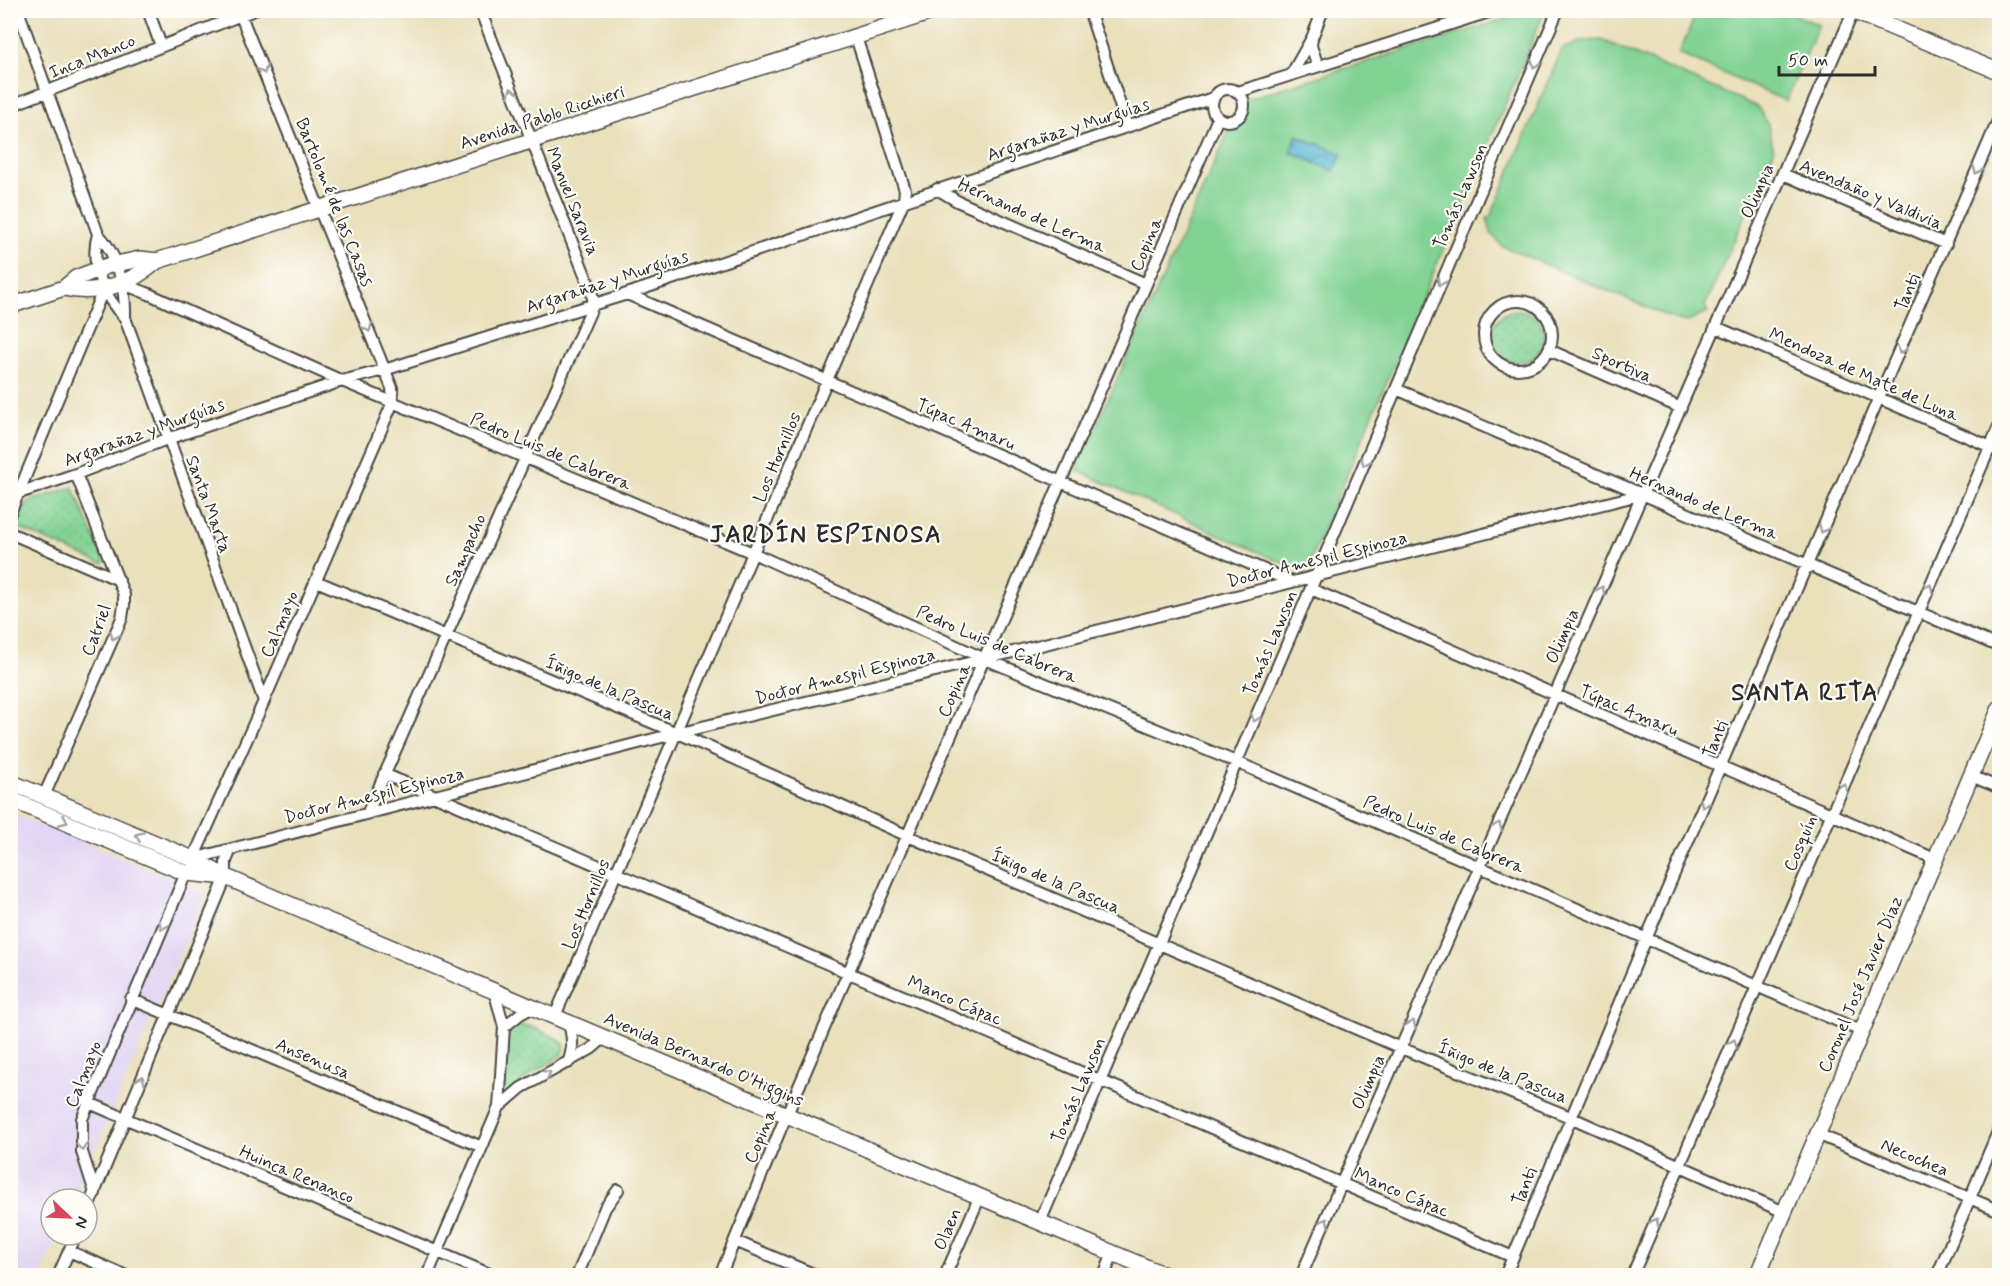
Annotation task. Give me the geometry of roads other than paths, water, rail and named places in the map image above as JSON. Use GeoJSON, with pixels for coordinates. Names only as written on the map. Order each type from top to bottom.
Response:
{"type":"FeatureCollection","features":[{"type":"Feature","properties":{"kind":"main road","name":"Avenida Pablo Ricchieri"},"geometry":{"type":"LineString","coordinates":[[64,288],[79,291],[121,283],[141,274],[157,261],[938,10]]}},
{"type":"Feature","properties":{"kind":"main road"},"geometry":{"type":"LineString","coordinates":[[1874,10],[2000,63]]}},
{"type":"Feature","properties":{"kind":"main road"},"geometry":{"type":"LineString","coordinates":[[1853,11],[2000,72]]}},
{"type":"Feature","properties":{"kind":"main road","name":"Avenida Pablo Ricchieri"},"geometry":{"type":"LineString","coordinates":[[10,306],[64,288],[76,278],[116,264],[140,259],[157,261]]}},
{"type":"Feature","properties":{"kind":"main road","name":"Coronel José Javier Díaz"},"geometry":{"type":"LineString","coordinates":[[1757,1275],[2000,708]]}},
{"type":"Feature","properties":{"kind":"main road","name":"Avenida Bernardo O'Higgins"},"geometry":{"type":"LineString","coordinates":[[10,782],[190,866]]}},
{"type":"Feature","properties":{"kind":"main road","name":"Avenida Bernardo O'Higgins"},"geometry":{"type":"LineString","coordinates":[[10,799],[190,866],[226,877],[1167,1275]]}},
{"type":"Feature","properties":{"kind":"street","name":"Santa Marta"},"geometry":{"type":"LineString","coordinates":[[18,10],[98,234],[111,250],[116,264],[126,300],[125,318],[264,701]]}},
{"type":"Feature","properties":{"kind":"street"},"geometry":{"type":"LineString","coordinates":[[148,10],[161,46]]}},
{"type":"Feature","properties":{"kind":"street","name":"Inca Manco"},"geometry":{"type":"LineString","coordinates":[[10,106],[254,10]]}},
{"type":"Feature","properties":{"kind":"street","name":"Manuel Saravia"},"geometry":{"type":"LineString","coordinates":[[480,10],[591,290],[594,303]]}},
{"type":"Feature","properties":{"kind":"street"},"geometry":{"type":"LineString","coordinates":[[1089,10],[1127,126]]}},
{"type":"Feature","properties":{"kind":"street"},"geometry":{"type":"LineString","coordinates":[[1291,75],[1312,38],[1323,10]]}},
{"type":"Feature","properties":{"kind":"street"},"geometry":{"type":"LineString","coordinates":[[1238,92],[1495,10]]}},
{"type":"Feature","properties":{"kind":"street","name":"Tomás Lawson"},"geometry":{"type":"LineString","coordinates":[[1040,1222],[1558,10]]}},
{"type":"Feature","properties":{"kind":"street","name":"Olimpia"},"geometry":{"type":"LineString","coordinates":[[1301,1275],[1682,408],[1853,11]]}},
{"type":"Feature","properties":{"kind":"street","name":"Bartolomé de las Casas"},"geometry":{"type":"LineString","coordinates":[[241,16],[392,388],[393,402]]}},
{"type":"Feature","properties":{"kind":"street"},"geometry":{"type":"LineString","coordinates":[[856,37],[904,190],[904,200]]}},
{"type":"Feature","properties":{"kind":"street"},"geometry":{"type":"LineString","coordinates":[[1312,38],[1311,46],[1318,66]]}},
{"type":"Feature","properties":{"kind":"street"},"geometry":{"type":"LineString","coordinates":[[1224,89],[1233,89],[1238,92],[1244,105],[1241,115],[1232,120],[1218,118],[1212,109],[1213,98],[1224,89]]}},
{"type":"Feature","properties":{"kind":"street","name":"Argarañaz y Murguías"},"geometry":{"type":"LineString","coordinates":[[15,494],[76,474],[168,439],[342,381],[627,294],[1213,98]]}},
{"type":"Feature","properties":{"kind":"street","name":"Tanti"},"geometry":{"type":"LineString","coordinates":[[1505,1275],[1646,939],[2000,116]]}},
{"type":"Feature","properties":{"kind":"street","name":"Copina"},"geometry":{"type":"LineString","coordinates":[[720,1275],[1218,118]]}},
{"type":"Feature","properties":{"kind":"street","name":"Avendaño y Valdivia"},"geometry":{"type":"LineString","coordinates":[[1783,174],[1946,244]]}},
{"type":"Feature","properties":{"kind":"street","name":"Hernando de Lerma"},"geometry":{"type":"LineString","coordinates":[[937,189],[957,201],[1146,284]]}},
{"type":"Feature","properties":{"kind":"street","name":"Los Hornillos"},"geometry":{"type":"LineString","coordinates":[[562,1019],[617,872],[904,200]]}},
{"type":"Feature","properties":{"kind":"street","name":"Santa Marta"},"geometry":{"type":"LineString","coordinates":[[98,234],[94,246],[98,270],[113,306],[125,318]]}},
{"type":"Feature","properties":{"kind":"street","name":"Pedro Luis de Cabrera"},"geometry":{"type":"LineString","coordinates":[[121,283],[342,381],[753,553],[985,659],[1236,762],[1861,1032]]}},
{"type":"Feature","properties":{"kind":"street"},"geometry":{"type":"LineString","coordinates":[[10,513],[15,494],[104,288]]}},
{"type":"Feature","properties":{"kind":"street","name":"Túpac Amaru"},"geometry":{"type":"LineString","coordinates":[[627,294],[1292,582]]}},
{"type":"Feature","properties":{"kind":"street"},"geometry":{"type":"LineString","coordinates":[[1517,301],[1528,303],[1547,317],[1552,340],[1549,350],[1533,366],[1513,369],[1503,366],[1494,360],[1485,342],[1488,320],[1505,304],[1517,301]]}},
{"type":"Feature","properties":{"kind":"street","name":"Sampacho"},"geometry":{"type":"LineString","coordinates":[[368,812],[594,303]]}},
{"type":"Feature","properties":{"kind":"street","name":"Mendoza de Mate de Luna"},"geometry":{"type":"LineString","coordinates":[[1716,327],[1995,449]]}},
{"type":"Feature","properties":{"kind":"street","name":"Sportiva"},"geometry":{"type":"LineString","coordinates":[[1549,350],[1682,408]]}},
{"type":"Feature","properties":{"kind":"street","name":"Hernando de Lerma"},"geometry":{"type":"LineString","coordinates":[[1396,389],[2000,647]]}},
{"type":"Feature","properties":{"kind":"street","name":"Calmayo"},"geometry":{"type":"LineString","coordinates":[[92,1187],[82,1152],[82,1119],[87,1102],[393,402]]}},
{"type":"Feature","properties":{"kind":"street","name":"Cosquín"},"geometry":{"type":"LineString","coordinates":[[1632,1275],[1918,612],[1995,449],[2000,424]]}},
{"type":"Feature","properties":{"kind":"street","name":"Catriel"},"geometry":{"type":"LineString","coordinates":[[44,796],[122,618],[124,605],[124,595],[119,580],[76,474]]}},
{"type":"Feature","properties":{"kind":"street","name":"Doctor Amespil Espinoza"},"geometry":{"type":"LineString","coordinates":[[190,866],[231,849],[368,812],[677,733],[985,659],[1643,494]]}},
{"type":"Feature","properties":{"kind":"street"},"geometry":{"type":"LineString","coordinates":[[10,533],[119,580]]}},
{"type":"Feature","properties":{"kind":"street","name":"Íñigo de la Pascua"},"geometry":{"type":"LineString","coordinates":[[316,581],[444,637],[677,733],[908,836],[1570,1117],[1784,1212]]}},
{"type":"Feature","properties":{"kind":"street","name":"Túpac Amaru"},"geometry":{"type":"LineString","coordinates":[[1311,589],[1935,860]]}},
{"type":"Feature","properties":{"kind":"street","name":"Manco Cápac"},"geometry":{"type":"LineString","coordinates":[[384,774],[438,795],[1513,1257]]}},
{"type":"Feature","properties":{"kind":"street"},"geometry":{"type":"LineString","coordinates":[[1971,776],[2000,788]]}},
{"type":"Feature","properties":{"kind":"street"},"geometry":{"type":"LineString","coordinates":[[97,1187],[226,877],[226,861],[231,849]]}},
{"type":"Feature","properties":{"kind":"street"},"geometry":{"type":"LineString","coordinates":[[427,1275],[499,1107],[504,1027],[494,990]]}},
{"type":"Feature","properties":{"kind":"street","name":"Ansenusa"},"geometry":{"type":"LineString","coordinates":[[132,999],[482,1147]]}},
{"type":"Feature","properties":{"kind":"street"},"geometry":{"type":"LineString","coordinates":[[504,1027],[533,1006]]}},
{"type":"Feature","properties":{"kind":"street"},"geometry":{"type":"LineString","coordinates":[[562,1019],[573,1038],[568,1062]]}},
{"type":"Feature","properties":{"kind":"street"},"geometry":{"type":"LineString","coordinates":[[499,1107],[521,1089],[591,1049],[604,1037]]}},
{"type":"Feature","properties":{"kind":"street","name":"Huinca Renanco"},"geometry":{"type":"LineString","coordinates":[[87,1102],[494,1275]]}},
{"type":"Feature","properties":{"kind":"street"},"geometry":{"type":"LineString","coordinates":[[1937,1275],[2000,1127]]}},
{"type":"Feature","properties":{"kind":"street","name":"Necochea"},"geometry":{"type":"LineString","coordinates":[[1817,1134],[2000,1210]]}},
{"type":"Feature","properties":{"kind":"street"},"geometry":{"type":"LineString","coordinates":[[577,1275],[605,1208],[618,1190]]}},
{"type":"Feature","properties":{"kind":"street","name":"Olaen"},"geometry":{"type":"LineString","coordinates":[[945,1275],[980,1196]]}},
{"type":"Feature","properties":{"kind":"street"},"geometry":{"type":"LineString","coordinates":[[735,1241],[818,1275]]}},
{"type":"Feature","properties":{"kind":"street"},"geometry":{"type":"LineString","coordinates":[[58,1275],[71,1247]]}},
{"type":"Feature","properties":{"kind":"street"},"geometry":{"type":"LineString","coordinates":[[69,1251],[126,1275]]}},
{"type":"Feature","properties":{"kind":"street"},"geometry":{"type":"LineString","coordinates":[[1104,1275],[1113,1253]]}},
{"type":"Feature","properties":{"kind":"water"},"geometry":{"type":"Polygon","coordinates":[[[1297,135],[1342,154],[1334,171],[1290,152],[1297,135]]]}},
{"type":"Feature","properties":{"kind":"district","name":"JARDÍN ESPINOSA"},"geometry":{"type":"Point","coordinates":[826,534]}},
{"type":"Feature","properties":{"kind":"district","name":"SANTA RITA"},"geometry":{"type":"Point","coordinates":[1805,692]}}]}
